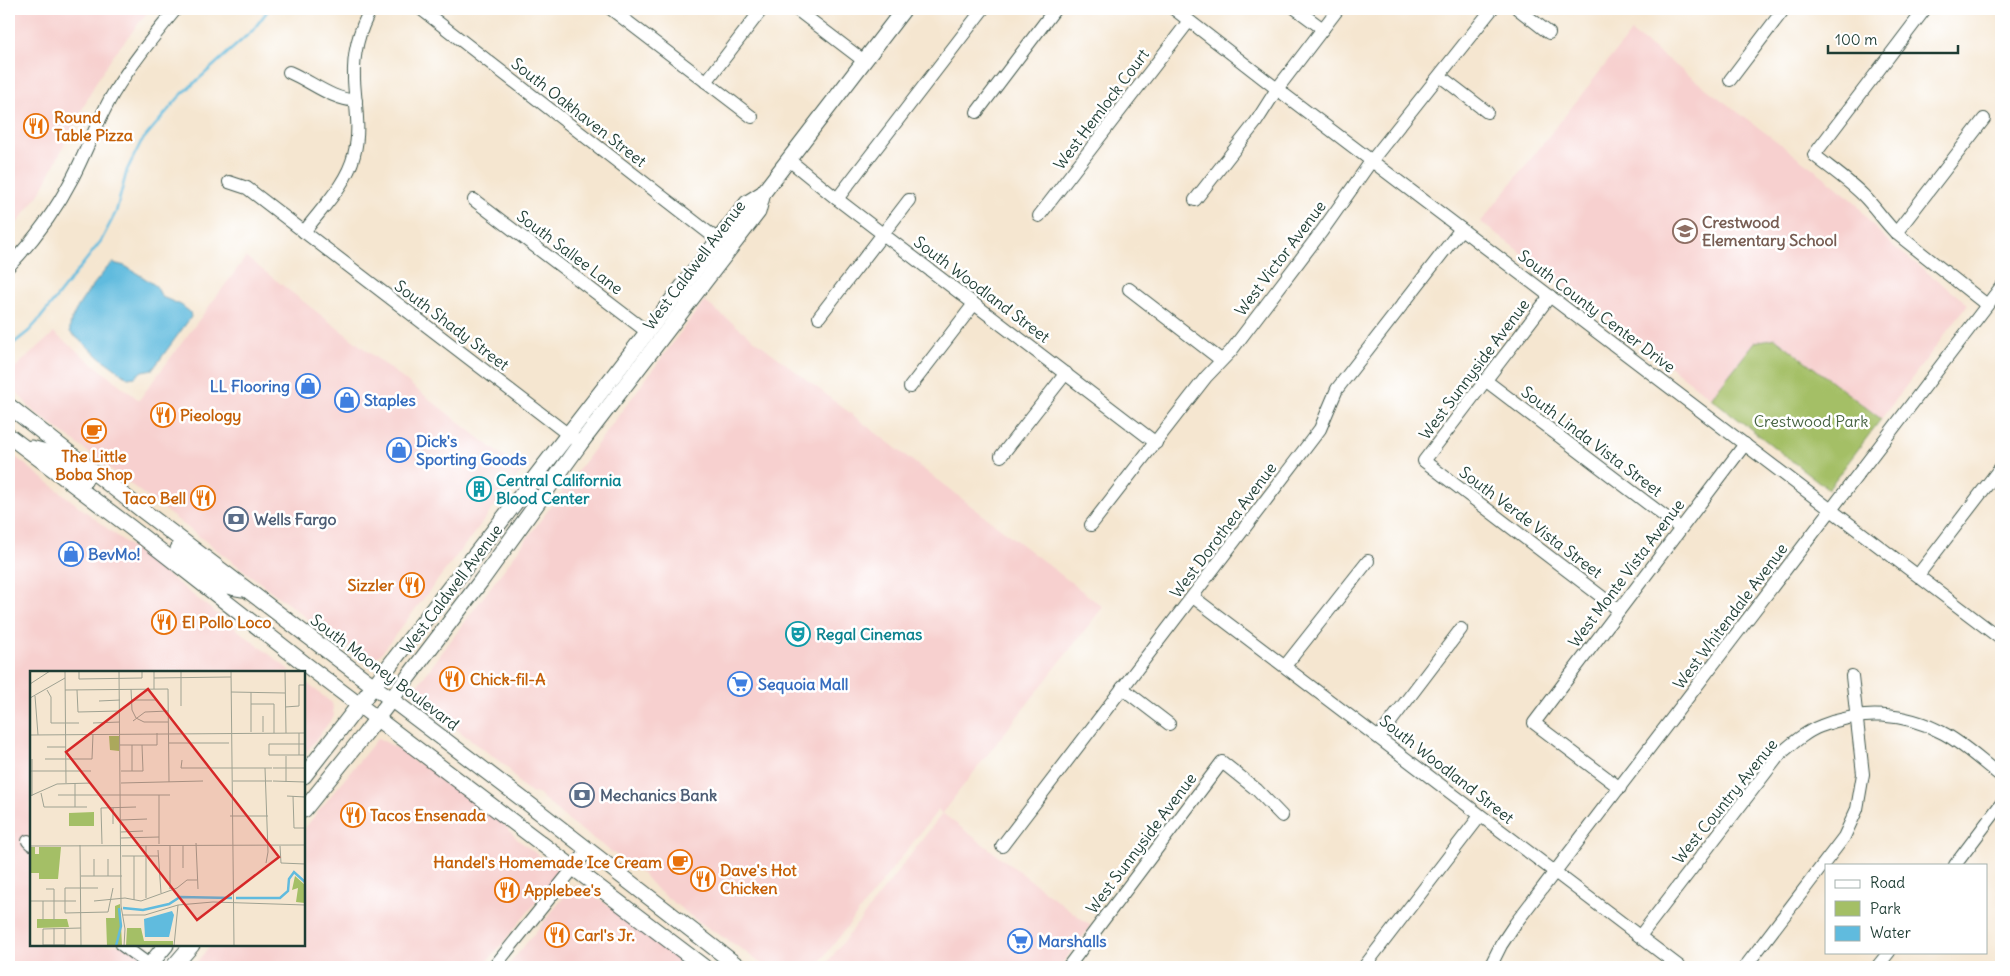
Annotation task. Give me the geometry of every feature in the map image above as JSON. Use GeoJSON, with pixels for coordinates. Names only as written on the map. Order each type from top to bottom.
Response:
{"type":"FeatureCollection","features":[{"type":"Feature","properties":{"kind":"main road","name":"West Caldwell Avenue"},"geometry":{"type":"LineString","coordinates":[[305,775],[646,332],[747,203],[763,193],[904,9]]}},
{"type":"Feature","properties":{"kind":"main road","name":"West Caldwell Avenue"},"geometry":{"type":"LineString","coordinates":[[305,809],[377,718],[481,581],[580,444],[758,212],[763,193]]}},
{"type":"Feature","properties":{"kind":"main road"},"geometry":{"type":"LineString","coordinates":[[673,323],[680,303],[720,252],[722,246],[718,240]]}},
{"type":"Feature","properties":{"kind":"main road","name":"South Mooney Boulevard"},"geometry":{"type":"LineString","coordinates":[[9,406],[142,510],[392,698],[739,967]]}},
{"type":"Feature","properties":{"kind":"main road"},"geometry":{"type":"LineString","coordinates":[[15,440],[50,454],[129,513],[135,514],[142,510]]}},
{"type":"Feature","properties":{"kind":"main road"},"geometry":{"type":"LineString","coordinates":[[15,440],[704,967]]}},
{"type":"Feature","properties":{"kind":"main road"},"geometry":{"type":"LineString","coordinates":[[130,527],[144,524],[223,584],[233,588],[248,589]]}},
{"type":"Feature","properties":{"kind":"main road"},"geometry":{"type":"LineString","coordinates":[[150,967],[165,946]]}},
{"type":"Feature","properties":{"kind":"main road"},"geometry":{"type":"LineString","coordinates":[[173,967],[191,946]]}},
{"type":"Feature","properties":{"kind":"street"},"geometry":{"type":"LineString","coordinates":[[9,266],[36,236],[53,211],[74,176],[112,95],[130,68],[176,9]]}},
{"type":"Feature","properties":{"kind":"street"},"geometry":{"type":"LineString","coordinates":[[304,232],[342,183],[350,169],[358,140],[354,58],[360,34],[371,9]]}},
{"type":"Feature","properties":{"kind":"street","name":"South Oakhaven Street"},"geometry":{"type":"LineString","coordinates":[[421,9],[718,240]]}},
{"type":"Feature","properties":{"kind":"street"},"geometry":{"type":"LineString","coordinates":[[611,9],[752,117]]}},
{"type":"Feature","properties":{"kind":"street"},"geometry":{"type":"LineString","coordinates":[[706,82],[762,9]]}},
{"type":"Feature","properties":{"kind":"street"},"geometry":{"type":"LineString","coordinates":[[796,9],[864,61]]}},
{"type":"Feature","properties":{"kind":"street"},"geometry":{"type":"LineString","coordinates":[[837,199],[983,9]]}},
{"type":"Feature","properties":{"kind":"street"},"geometry":{"type":"LineString","coordinates":[[977,112],[1055,9]]}},
{"type":"Feature","properties":{"kind":"street","name":"South County Center Drive"},"geometry":{"type":"LineString","coordinates":[[1174,9],[2001,638]]}},
{"type":"Feature","properties":{"kind":"street"},"geometry":{"type":"LineString","coordinates":[[1296,9],[1323,29]]}},
{"type":"Feature","properties":{"kind":"street"},"geometry":{"type":"LineString","coordinates":[[1195,200],[1256,122],[1277,89],[1338,9]]}},
{"type":"Feature","properties":{"kind":"street","name":"West Victor Avenue"},"geometry":{"type":"LineString","coordinates":[[1091,525],[1221,360],[1231,350],[1322,231],[1372,160],[1492,9]]}},
{"type":"Feature","properties":{"kind":"street"},"geometry":{"type":"LineString","coordinates":[[1518,9],[1549,33]]}},
{"type":"Feature","properties":{"kind":"street"},"geometry":{"type":"LineString","coordinates":[[1730,80],[1784,9]]}},
{"type":"Feature","properties":{"kind":"street"},"geometry":{"type":"LineString","coordinates":[[1925,9],[1814,154],[1864,196],[1896,233],[1987,305]]}},
{"type":"Feature","properties":{"kind":"street","name":"West Hemlock Court"},"geometry":{"type":"LineString","coordinates":[[1040,216],[1189,21]]}},
{"type":"Feature","properties":{"kind":"street"},"geometry":{"type":"LineString","coordinates":[[289,72],[308,80],[336,98],[356,101]]}},
{"type":"Feature","properties":{"kind":"street"},"geometry":{"type":"LineString","coordinates":[[1440,76],[1487,112]]}},
{"type":"Feature","properties":{"kind":"street"},"geometry":{"type":"LineString","coordinates":[[1896,233],[1984,118]]}},
{"type":"Feature","properties":{"kind":"street","name":"South Woodland Street"},"geometry":{"type":"LineString","coordinates":[[789,160],[837,199],[1156,443]]}},
{"type":"Feature","properties":{"kind":"street","name":"South Shady Street"},"geometry":{"type":"LineString","coordinates":[[229,182],[247,188],[580,444]]}},
{"type":"Feature","properties":{"kind":"street","name":"South Sallee Lane"},"geometry":{"type":"LineString","coordinates":[[474,200],[646,332]]}},
{"type":"Feature","properties":{"kind":"street"},"geometry":{"type":"LineString","coordinates":[[818,317],[909,200]]}},
{"type":"Feature","properties":{"kind":"street","name":"West Dorothea Avenue"},"geometry":{"type":"LineString","coordinates":[[1002,846],[1320,429],[1337,390],[1461,229]]}},
{"type":"Feature","properties":{"kind":"street","name":"West Whitendale Avenue"},"geometry":{"type":"LineString","coordinates":[[1490,967],[1501,945],[1515,924],[2001,287]]}},
{"type":"Feature","properties":{"kind":"street"},"geometry":{"type":"LineString","coordinates":[[1129,289],[1221,360]]}},
{"type":"Feature","properties":{"kind":"street","name":"West Sunnyside Avenue"},"geometry":{"type":"LineString","coordinates":[[1424,461],[1550,296]]}},
{"type":"Feature","properties":{"kind":"street"},"geometry":{"type":"LineString","coordinates":[[910,387],[974,304]]}},
{"type":"Feature","properties":{"kind":"street"},"geometry":{"type":"LineString","coordinates":[[1001,456],[1066,373]]}},
{"type":"Feature","properties":{"kind":"street","name":"South Linda Vista Street"},"geometry":{"type":"LineString","coordinates":[[1485,380],[1680,528]]}},
{"type":"Feature","properties":{"kind":"street","name":"West Monte Vista Avenue"},"geometry":{"type":"LineString","coordinates":[[1620,788],[1534,723],[1745,444]]}},
{"type":"Feature","properties":{"kind":"street","name":"South Verde Vista Street"},"geometry":{"type":"LineString","coordinates":[[1424,461],[1619,610]]}},
{"type":"Feature","properties":{"kind":"street"},"geometry":{"type":"LineString","coordinates":[[1918,575],[2001,467]]}},
{"type":"Feature","properties":{"kind":"street"},"geometry":{"type":"LineString","coordinates":[[1285,666],[1368,561]]}},
{"type":"Feature","properties":{"kind":"street","name":"South Woodland Street"},"geometry":{"type":"LineString","coordinates":[[1193,597],[1680,967]]}},
{"type":"Feature","properties":{"kind":"street"},"geometry":{"type":"LineString","coordinates":[[1379,738],[1461,629]]}},
{"type":"Feature","properties":{"kind":"street"},"geometry":{"type":"LineString","coordinates":[[1746,967],[1844,838],[1852,824],[1857,809],[1863,774],[1858,716],[1852,676]]}},
{"type":"Feature","properties":{"kind":"street"},"geometry":{"type":"LineString","coordinates":[[1122,688],[1169,724]]}},
{"type":"Feature","properties":{"kind":"street"},"geometry":{"type":"LineString","coordinates":[[1858,716],[1895,717],[1928,726],[1956,741],[2001,776]]}},
{"type":"Feature","properties":{"kind":"street","name":"West Country Avenue"},"geometry":{"type":"LineString","coordinates":[[1640,936],[1780,754],[1796,740],[1820,726],[1858,716]]}},
{"type":"Feature","properties":{"kind":"street","name":"West Sunnyside Avenue"},"geometry":{"type":"LineString","coordinates":[[1068,967],[1222,762],[1256,790],[1282,816]]}},
{"type":"Feature","properties":{"kind":"street"},"geometry":{"type":"LineString","coordinates":[[1956,864],[2001,804]]}},
{"type":"Feature","properties":{"kind":"street"},"geometry":{"type":"LineString","coordinates":[[1364,967],[1480,816]]}},
{"type":"Feature","properties":{"kind":"street"},"geometry":{"type":"LineString","coordinates":[[494,967],[588,850]]}},
{"type":"Feature","properties":{"kind":"street"},"geometry":{"type":"LineString","coordinates":[[123,946],[150,967]]}},
{"type":"Feature","properties":{"kind":"street"},"geometry":{"type":"LineString","coordinates":[[1877,967],[1887,954]]}},
{"type":"Feature","properties":{"kind":"shaded area"},"geometry":{"type":"Polygon","coordinates":[[[9,9],[150,9],[113,56],[96,82],[40,193],[9,234],[9,9]]]}},
{"type":"Feature","properties":{"kind":"shaded area","name":"Crestwood Elementary School"},"geometry":{"type":"Polygon","coordinates":[[[1631,32],[1823,176],[1855,202],[1873,226],[1893,246],[1968,304],[1881,419],[1775,338],[1755,342],[1711,398],[1481,222],[1631,32]]]}},
{"type":"Feature","properties":{"kind":"shaded area"},"geometry":{"type":"Polygon","coordinates":[[[246,257],[522,471],[379,656],[364,658],[323,627],[321,629],[30,408],[9,382],[9,373],[54,333],[139,400],[246,257]]]}},
{"type":"Feature","properties":{"kind":"shaded area"},"geometry":{"type":"Polygon","coordinates":[[[704,301],[1103,607],[942,813],[1091,926],[1059,967],[824,967],[942,814],[938,810],[816,967],[766,967],[696,920],[655,888],[644,875],[570,822],[538,794],[532,793],[520,784],[507,767],[419,701],[417,686],[704,301]]]}},
{"type":"Feature","properties":{"kind":"shaded area"},"geometry":{"type":"Polygon","coordinates":[[[9,452],[291,671],[30,671],[30,946],[149,946],[133,967],[9,967],[9,452]]]}},
{"type":"Feature","properties":{"kind":"shaded area"},"geometry":{"type":"Polygon","coordinates":[[[305,682],[332,703],[334,716],[305,754],[305,682]]]}},
{"type":"Feature","properties":{"kind":"shaded area"},"geometry":{"type":"Polygon","coordinates":[[[378,738],[406,753],[407,756],[418,764],[422,763],[504,824],[517,839],[561,872],[483,967],[192,967],[210,946],[305,946],[305,828],[378,738]]]}},
{"type":"Feature","properties":{"kind":"shaded area"},"geometry":{"type":"Polygon","coordinates":[[[581,885],[691,967],[507,967],[572,887],[581,885]]]}},
{"type":"Feature","properties":{"kind":"green space","name":"Crestwood Park"},"geometry":{"type":"Polygon","coordinates":[[[1775,338],[1881,419],[1828,489],[1711,398],[1755,342],[1775,338]]]}},
{"type":"Feature","properties":{"kind":"water"},"geometry":{"type":"Polygon","coordinates":[[[113,263],[125,266],[156,286],[162,297],[181,305],[190,312],[191,317],[153,369],[142,371],[135,377],[128,378],[70,332],[73,316],[83,298],[113,263]]]}},
{"type":"Feature","properties":{"kind":"waterway"},"geometry":{"type":"LineString","coordinates":[[9,347],[38,321],[101,241],[116,212],[127,170],[141,142],[180,96],[253,30],[269,9]]}},
{"type":"Feature","properties":{"kind":"place","name":"Round Table Pizza"},"geometry":{"type":"Point","coordinates":[36,126]}},
{"type":"Feature","properties":{"kind":"place","name":"Crestwood Elementary School"},"geometry":{"type":"Point","coordinates":[1685,231]}},
{"type":"Feature","properties":{"kind":"place","name":"LL Flooring"},"geometry":{"type":"Point","coordinates":[308,386]}},
{"type":"Feature","properties":{"kind":"place","name":"Staples"},"geometry":{"type":"Point","coordinates":[347,400]}},
{"type":"Feature","properties":{"kind":"place","name":"Pieology"},"geometry":{"type":"Point","coordinates":[163,415]}},
{"type":"Feature","properties":{"kind":"place","name":"The Little Boba Shop"},"geometry":{"type":"Point","coordinates":[94,431]}},
{"type":"Feature","properties":{"kind":"place","name":"Dick's Sporting Goods"},"geometry":{"type":"Point","coordinates":[399,450]}},
{"type":"Feature","properties":{"kind":"place","name":"Central California Blood Center"},"geometry":{"type":"Point","coordinates":[479,489]}},
{"type":"Feature","properties":{"kind":"place","name":"Taco Bell"},"geometry":{"type":"Point","coordinates":[203,498]}},
{"type":"Feature","properties":{"kind":"place","name":"Wells Fargo"},"geometry":{"type":"Point","coordinates":[236,519]}},
{"type":"Feature","properties":{"kind":"place","name":"BevMo!"},"geometry":{"type":"Point","coordinates":[71,554]}},
{"type":"Feature","properties":{"kind":"place","name":"Sizzler"},"geometry":{"type":"Point","coordinates":[412,585]}},
{"type":"Feature","properties":{"kind":"place","name":"El Pollo Loco"},"geometry":{"type":"Point","coordinates":[164,622]}},
{"type":"Feature","properties":{"kind":"place","name":"Regal Cinemas"},"geometry":{"type":"Point","coordinates":[798,634]}},
{"type":"Feature","properties":{"kind":"place","name":"Chick-fil-A"},"geometry":{"type":"Point","coordinates":[452,679]}},
{"type":"Feature","properties":{"kind":"place","name":"Sequoia Mall"},"geometry":{"type":"Point","coordinates":[740,684]}},
{"type":"Feature","properties":{"kind":"place","name":"Mechanics Bank"},"geometry":{"type":"Point","coordinates":[582,795]}},
{"type":"Feature","properties":{"kind":"place","name":"Tacos Ensenada"},"geometry":{"type":"Point","coordinates":[353,815]}},
{"type":"Feature","properties":{"kind":"place","name":"Handel's Homemade Ice Cream"},"geometry":{"type":"Point","coordinates":[680,862]}},
{"type":"Feature","properties":{"kind":"place","name":"Dave's Hot Chicken"},"geometry":{"type":"Point","coordinates":[703,879]}},
{"type":"Feature","properties":{"kind":"place","name":"Applebee's"},"geometry":{"type":"Point","coordinates":[507,890]}},
{"type":"Feature","properties":{"kind":"place","name":"Carl's Jr."},"geometry":{"type":"Point","coordinates":[557,935]}},
{"type":"Feature","properties":{"kind":"place","name":"Marshalls"},"geometry":{"type":"Point","coordinates":[1020,941]}}]}
